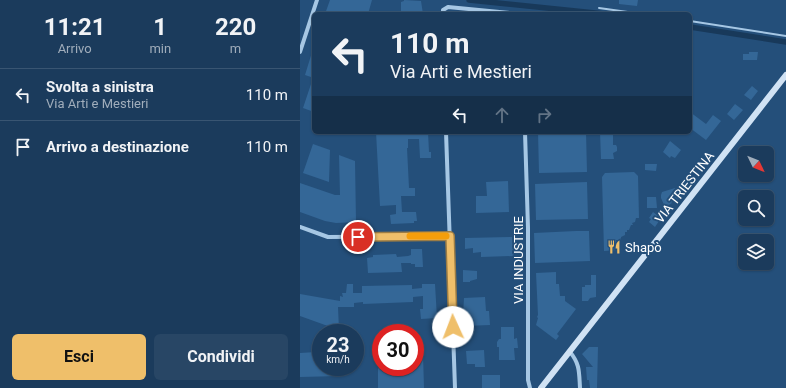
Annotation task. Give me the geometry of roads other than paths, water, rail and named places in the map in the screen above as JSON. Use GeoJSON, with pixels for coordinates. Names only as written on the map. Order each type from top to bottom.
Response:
{"type":"FeatureCollection","features":[{"type":"Feature","properties":{"kind":"main road","name":"VIA TRIESTINA"},"geometry":{"type":"LineString","coordinates":[[541,388],[786,75]]}},
{"type":"Feature","properties":{"kind":"street"},"geometry":{"type":"LineString","coordinates":[[313,12],[317,0]]}},
{"type":"Feature","properties":{"kind":"street"},"geometry":{"type":"LineString","coordinates":[[443,12],[443,10],[448,7],[499,12]]}},
{"type":"Feature","properties":{"kind":"street"},"geometry":{"type":"LineString","coordinates":[[300,52],[312,15]]}},
{"type":"Feature","properties":{"kind":"street"},"geometry":{"type":"LineString","coordinates":[[446,134],[455,388]]}},
{"type":"Feature","properties":{"kind":"street","name":"VIA INDUSTRIE"},"geometry":{"type":"LineString","coordinates":[[525,134],[528,228],[528,380],[530,388]]}},
{"type":"Feature","properties":{"kind":"street"},"geometry":{"type":"LineString","coordinates":[[300,227],[328,237],[450,236]]}},
{"type":"Feature","properties":{"kind":"street"},"geometry":{"type":"LineString","coordinates":[[570,352],[577,360],[580,388]]}},
{"type":"Feature","properties":{"kind":"lane"},"geometry":{"type":"LineString","coordinates":[[599,8],[628,12]]}},
{"type":"Feature","properties":{"kind":"lane"},"geometry":{"type":"LineString","coordinates":[[692,21],[786,36]]}},
{"type":"Feature","properties":{"kind":"waterway"},"geometry":{"type":"LineString","coordinates":[[469,0],[586,12]]}},
{"type":"Feature","properties":{"kind":"waterway"},"geometry":{"type":"LineString","coordinates":[[692,27],[786,42]]}},
{"type":"Feature","properties":{"kind":"place","name":"Shapò"},"geometry":{"type":"Point","coordinates":[614,247]}}]}
